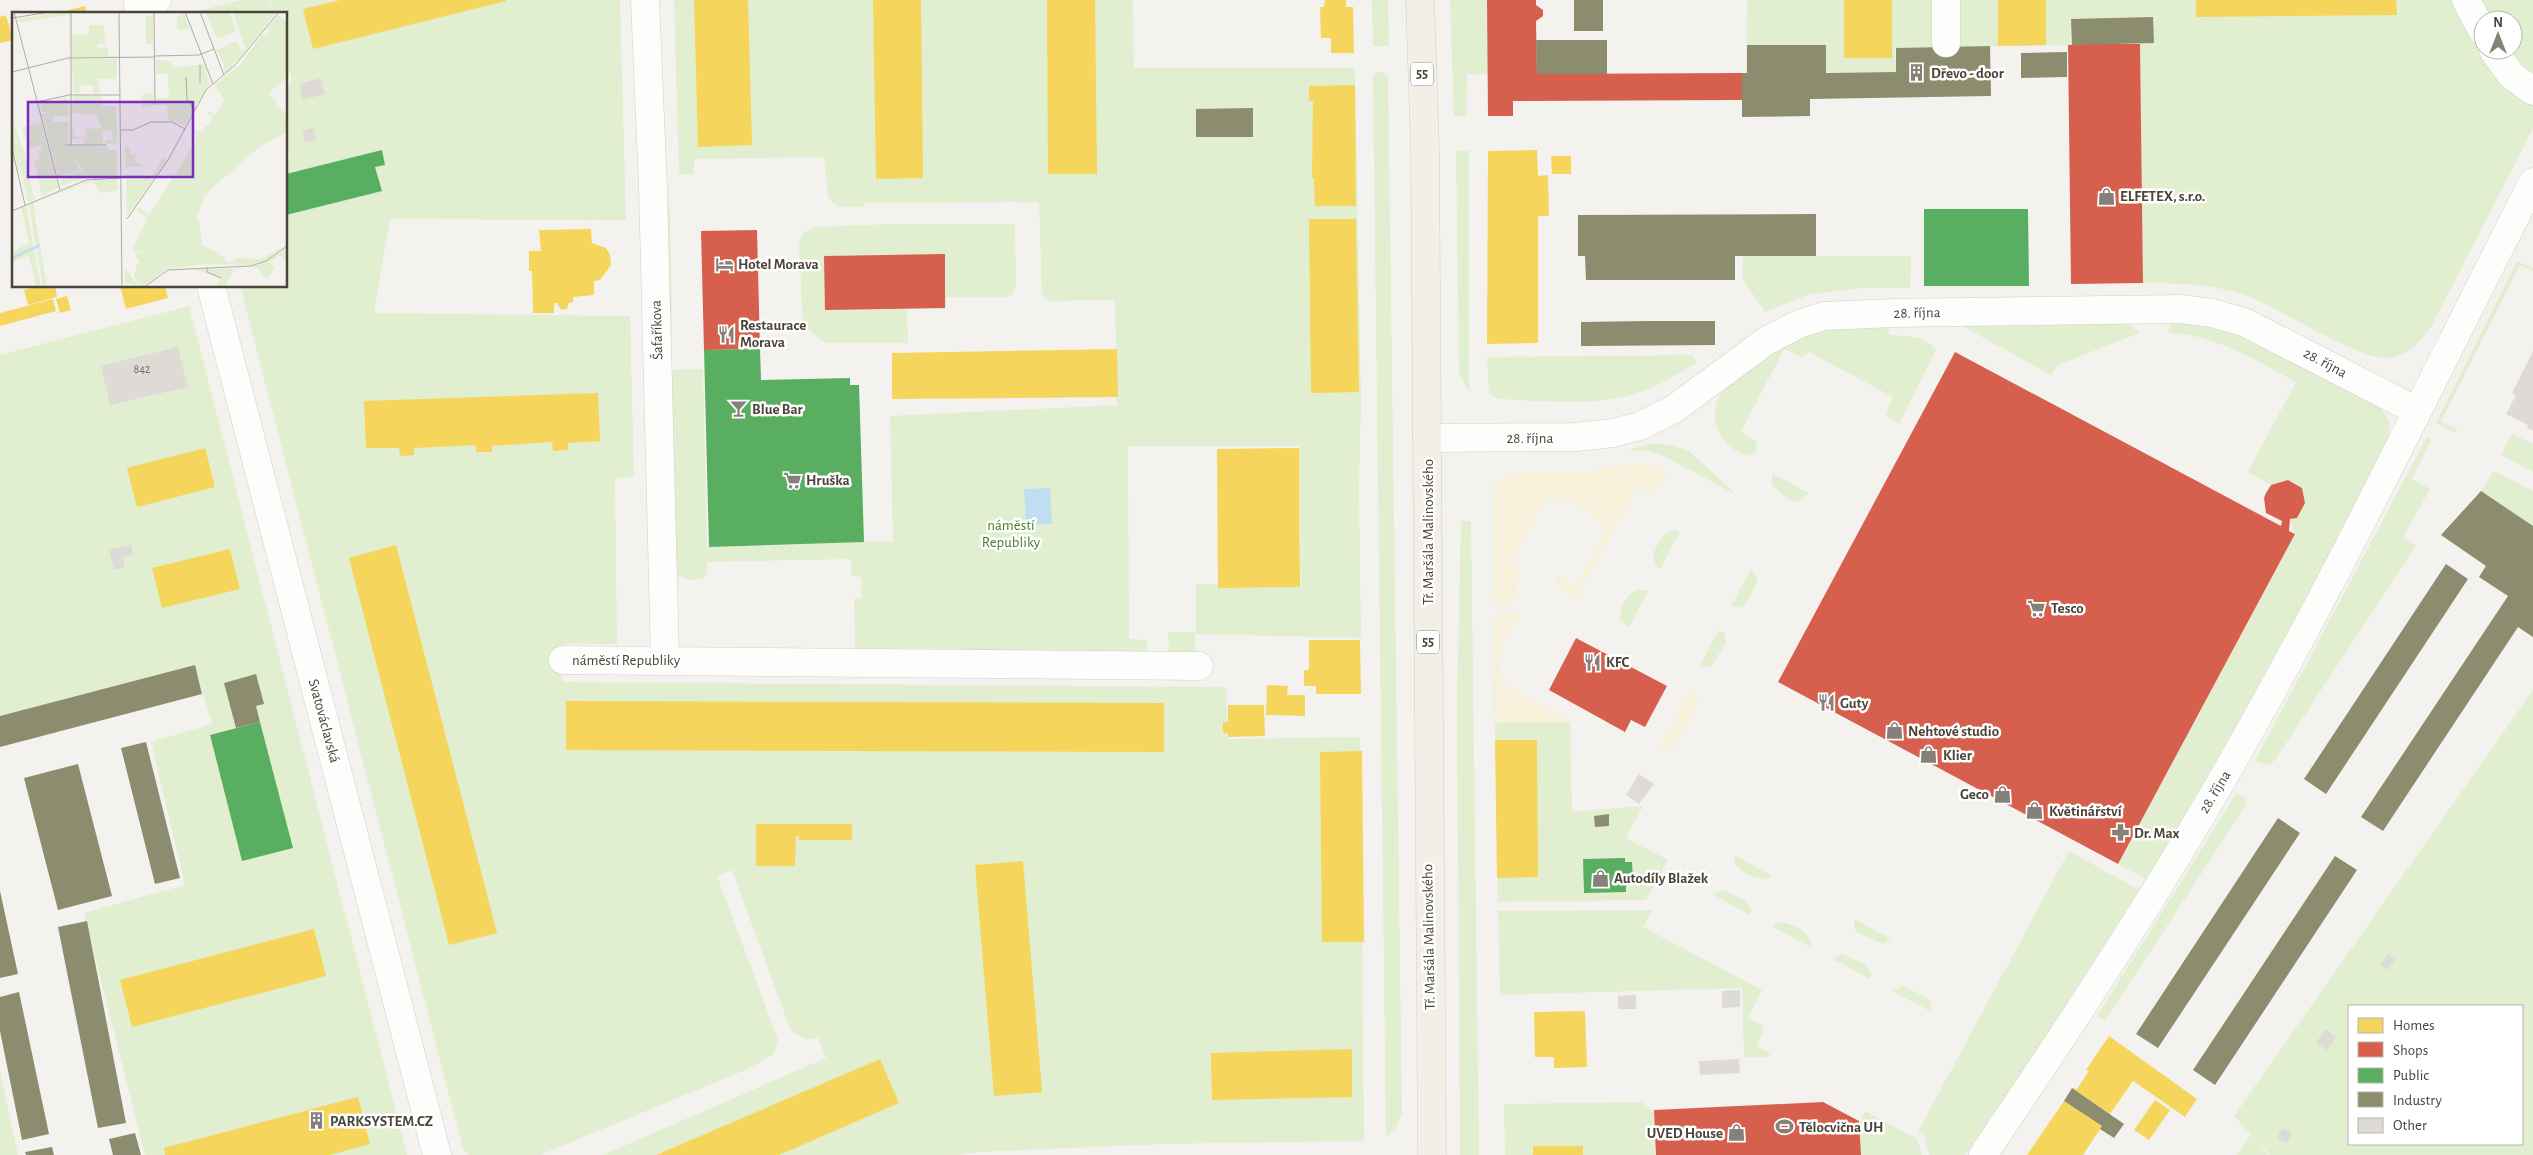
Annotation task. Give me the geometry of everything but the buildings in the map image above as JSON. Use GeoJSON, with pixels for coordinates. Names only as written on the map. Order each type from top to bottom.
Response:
{"type":"FeatureCollection","features":[{"type":"Feature","properties":{"kind":"main road","name":"Tř. Maršála Malinovského"},"geometry":{"type":"LineString","coordinates":[[1420,0],[1425,148],[1432,1155]]}},
{"type":"Feature","properties":{"kind":"street","name":"Šafaříkova"},"geometry":{"type":"LineString","coordinates":[[645,0],[654,197],[665,660]]}},
{"type":"Feature","properties":{"kind":"street"},"geometry":{"type":"LineString","coordinates":[[1946,0],[1946,43]]}},
{"type":"Feature","properties":{"kind":"street"},"geometry":{"type":"LineString","coordinates":[[2466,0],[2473,13]]}},
{"type":"Feature","properties":{"kind":"street"},"geometry":{"type":"LineString","coordinates":[[2500,60],[2511,75],[2533,91]]}},
{"type":"Feature","properties":{"kind":"street","name":"28. října"},"geometry":{"type":"LineString","coordinates":[[1983,1155],[2155,893],[2231,765],[2370,505],[2533,182]]}},
{"type":"Feature","properties":{"kind":"street","name":"Svatováclavská"},"geometry":{"type":"LineString","coordinates":[[212,288],[437,1155]]}},
{"type":"Feature","properties":{"kind":"street","name":"28. října"},"geometry":{"type":"LineString","coordinates":[[1427,438],[1576,438],[1619,432],[1640,426],[1666,414],[1766,340],[1799,324],[1824,316],[1893,313],[2181,309],[2212,313],[2256,327],[2417,411]]}},
{"type":"Feature","properties":{"kind":"street","name":"náměstí Republiky"},"geometry":{"type":"LineString","coordinates":[[563,660],[1199,666]]}},
{"type":"Feature","properties":{"kind":"green space"},"geometry":{"type":"Polygon","coordinates":[[[241,0],[268,0],[271,12],[195,12],[241,0]]]}},
{"type":"Feature","properties":{"kind":"green space"},"geometry":{"type":"Polygon","coordinates":[[[269,0],[620,0],[626,220],[390,219],[374,313],[630,316],[634,477],[615,478],[617,644],[562,644],[562,682],[1226,687],[1228,739],[1360,737],[1364,1139],[1361,1141],[1164,1144],[978,1152],[959,1155],[603,1155],[826,1058],[818,1038],[805,1039],[791,1031],[732,870],[717,876],[778,1040],[774,1054],[750,1068],[540,1155],[469,1155],[463,1149],[241,288],[288,288],[288,158],[290,158],[288,148],[288,92],[292,80],[288,67],[288,12],[272,12],[269,0]]]}},
{"type":"Feature","properties":{"kind":"green space"},"geometry":{"type":"Polygon","coordinates":[[[674,0],[1133,0],[1134,68],[1355,68],[1361,403],[1359,490],[1361,638],[1195,634],[1195,657],[1169,655],[1168,632],[1196,632],[1196,584],[1301,586],[1299,446],[1128,446],[1129,639],[1147,640],[1147,654],[931,657],[931,648],[855,649],[854,599],[862,597],[861,577],[851,576],[851,559],[707,562],[707,574],[702,579],[691,580],[678,576],[670,566],[666,370],[703,369],[707,547],[893,541],[890,416],[1117,405],[1115,300],[1048,301],[1042,295],[1039,202],[864,203],[863,207],[837,207],[828,197],[824,157],[694,159],[694,174],[679,174],[674,0]]]}},
{"type":"Feature","properties":{"kind":"green space"},"geometry":{"type":"Polygon","coordinates":[[[1372,0],[1388,0],[1389,46],[1373,46],[1372,0]]]}},
{"type":"Feature","properties":{"kind":"green space"},"geometry":{"type":"Polygon","coordinates":[[[1450,0],[1535,0],[1535,75],[1467,74],[1466,117],[1454,116],[1450,0]]]}},
{"type":"Feature","properties":{"kind":"green space"},"geometry":{"type":"Polygon","coordinates":[[[1747,0],[1933,0],[1934,47],[1895,48],[1896,72],[1746,73],[1747,0]]]}},
{"type":"Feature","properties":{"kind":"green space"},"geometry":{"type":"Polygon","coordinates":[[[1958,0],[2533,0],[2533,129],[2432,325],[2414,347],[2396,356],[2388,358],[2375,357],[2339,343],[2259,301],[2233,291],[2207,286],[2143,283],[2140,44],[1958,47],[1958,0]]]}},
{"type":"Feature","properties":{"kind":"green space"},"geometry":{"type":"Polygon","coordinates":[[[1381,71],[1388,75],[1402,1113],[1396,1127],[1386,1138],[1373,75],[1381,71]]]}},
{"type":"Feature","properties":{"kind":"green space"},"geometry":{"type":"Polygon","coordinates":[[[1456,151],[1469,151],[1469,392],[1459,373],[1456,151]]]}},
{"type":"Feature","properties":{"kind":"green space"},"geometry":{"type":"Polygon","coordinates":[[[670,205],[672,334],[666,335],[662,213],[670,205]]]}},
{"type":"Feature","properties":{"kind":"green space"},"geometry":{"type":"Polygon","coordinates":[[[891,224],[1015,224],[1016,288],[1013,294],[1004,297],[946,297],[946,309],[907,309],[908,343],[825,343],[803,325],[799,245],[803,233],[815,227],[891,224]]]}},
{"type":"Feature","properties":{"kind":"green space"},"geometry":{"type":"Polygon","coordinates":[[[1743,256],[1911,256],[1910,288],[1862,288],[1810,294],[1765,312],[1742,278],[1743,256]]]}},
{"type":"Feature","properties":{"kind":"green space"},"geometry":{"type":"Polygon","coordinates":[[[2517,261],[2533,268],[2533,271],[2520,265],[2441,421],[2457,430],[2457,434],[2436,423],[2517,261]]]}},
{"type":"Feature","properties":{"kind":"green space"},"geometry":{"type":"Polygon","coordinates":[[[189,306],[407,1155],[145,1155],[84,913],[185,885],[151,742],[212,724],[195,667],[0,716],[0,355],[189,306]]]}},
{"type":"Feature","properties":{"kind":"green space"},"geometry":{"type":"Polygon","coordinates":[[[2108,323],[2134,327],[2139,333],[2056,366],[2051,375],[1964,327],[1967,325],[2108,323]]]}},
{"type":"Feature","properties":{"kind":"green space"},"geometry":{"type":"Polygon","coordinates":[[[2171,323],[2195,324],[2222,329],[2278,352],[2379,407],[2387,417],[2389,429],[2388,438],[2360,494],[2272,661],[2146,879],[2118,864],[2295,534],[2290,519],[2297,518],[2302,488],[2288,480],[2271,485],[2248,472],[2296,382],[2219,343],[2202,338],[2168,333],[2171,323]]]}},
{"type":"Feature","properties":{"kind":"green space"},"geometry":{"type":"Polygon","coordinates":[[[1888,326],[1889,335],[1921,339],[1936,350],[1899,424],[1886,415],[1893,397],[1809,352],[1802,357],[1784,349],[1741,432],[1757,442],[1756,452],[1748,456],[1740,453],[1729,445],[1721,435],[1715,415],[1717,400],[1733,381],[1765,357],[1805,335],[1840,328],[1888,326]]]}},
{"type":"Feature","properties":{"kind":"green space"},"geometry":{"type":"Polygon","coordinates":[[[1693,355],[1696,363],[1672,378],[1628,396],[1592,401],[1555,402],[1500,399],[1489,394],[1487,357],[1693,355]]]}},
{"type":"Feature","properties":{"kind":"green space"},"geometry":{"type":"Polygon","coordinates":[[[2512,434],[2533,444],[2533,472],[2501,455],[2512,434]]]}},
{"type":"Feature","properties":{"kind":"green space"},"geometry":{"type":"Polygon","coordinates":[[[2427,437],[2432,439],[2412,479],[2430,489],[2403,538],[2416,546],[2275,760],[2268,765],[2255,761],[2427,437]]]}},
{"type":"Feature","properties":{"kind":"green space"},"geometry":{"type":"Polygon","coordinates":[[[1654,443],[1688,450],[1737,495],[1661,455],[1647,451],[1628,450],[1654,443]]]}},
{"type":"Feature","properties":{"kind":"green space"},"geometry":{"type":"Polygon","coordinates":[[[2494,471],[2533,491],[2533,526],[2481,491],[2494,471]]]}},
{"type":"Feature","properties":{"kind":"green space"},"geometry":{"type":"Polygon","coordinates":[[[1772,473],[1809,493],[1799,502],[1789,500],[1772,485],[1772,473]]]}},
{"type":"Feature","properties":{"kind":"green space"},"geometry":{"type":"Polygon","coordinates":[[[1461,521],[1471,521],[1479,1155],[1460,1155],[1457,704],[1461,521]]]}},
{"type":"Feature","properties":{"kind":"green space"},"geometry":{"type":"Polygon","coordinates":[[[1674,530],[1680,532],[1660,569],[1654,560],[1654,552],[1664,534],[1674,530]]]}},
{"type":"Feature","properties":{"kind":"green space"},"geometry":{"type":"Polygon","coordinates":[[[1751,569],[1758,580],[1746,604],[1740,608],[1731,606],[1751,569]]]}},
{"type":"Feature","properties":{"kind":"green space"},"geometry":{"type":"Polygon","coordinates":[[[1637,590],[1649,590],[1628,628],[1620,620],[1621,612],[1624,602],[1637,590]]]}},
{"type":"Feature","properties":{"kind":"green space"},"geometry":{"type":"Polygon","coordinates":[[[1719,630],[1724,633],[1726,642],[1712,666],[1699,667],[1719,630]]]}},
{"type":"Feature","properties":{"kind":"green space"},"geometry":{"type":"Polygon","coordinates":[[[1494,675],[1549,722],[1570,722],[1572,812],[1643,806],[1626,838],[1668,860],[1646,900],[1498,902],[1494,675]]]}},
{"type":"Feature","properties":{"kind":"green space"},"geometry":{"type":"Polygon","coordinates":[[[2533,690],[2533,1155],[2270,1155],[2234,1116],[2533,690]]]}},
{"type":"Feature","properties":{"kind":"green space"},"geometry":{"type":"Polygon","coordinates":[[[2236,794],[2246,798],[2246,805],[2105,1021],[2097,1016],[2236,794]]]}},
{"type":"Feature","properties":{"kind":"green space"},"geometry":{"type":"Polygon","coordinates":[[[2069,851],[2139,890],[2019,1077],[1965,1155],[1929,1155],[1924,1135],[1918,1132],[2069,851]]]}},
{"type":"Feature","properties":{"kind":"green space"},"geometry":{"type":"Polygon","coordinates":[[[1735,855],[1772,876],[1762,879],[1751,876],[1737,866],[1734,862],[1735,855]]]}},
{"type":"Feature","properties":{"kind":"green space"},"geometry":{"type":"Polygon","coordinates":[[[1724,890],[1746,901],[1751,909],[1750,915],[1714,895],[1716,892],[1724,890]]]}},
{"type":"Feature","properties":{"kind":"green space"},"geometry":{"type":"Polygon","coordinates":[[[1653,910],[1643,927],[1762,990],[1748,1018],[1762,1025],[1763,1031],[1757,1046],[1770,1054],[1769,1057],[1744,1057],[1742,988],[1500,995],[1498,911],[1653,910]]]}},
{"type":"Feature","properties":{"kind":"green space"},"geometry":{"type":"Polygon","coordinates":[[[1854,919],[1891,939],[1883,944],[1858,933],[1854,928],[1854,919]]]}},
{"type":"Feature","properties":{"kind":"green space"},"geometry":{"type":"Polygon","coordinates":[[[1777,923],[1787,923],[1801,930],[1811,940],[1810,947],[1773,927],[1777,923]]]}},
{"type":"Feature","properties":{"kind":"green space"},"geometry":{"type":"Polygon","coordinates":[[[1842,954],[1865,964],[1871,973],[1870,979],[1833,959],[1842,954]]]}},
{"type":"Feature","properties":{"kind":"green space"},"geometry":{"type":"Polygon","coordinates":[[[1902,986],[1926,997],[1931,1004],[1930,1011],[1892,991],[1902,986]]]}},
{"type":"Feature","properties":{"kind":"green space"},"geometry":{"type":"Polygon","coordinates":[[[0,1071],[18,1155],[0,1155],[0,1071]]]}},
{"type":"Feature","properties":{"kind":"green space"},"geometry":{"type":"Polygon","coordinates":[[[1641,1102],[1654,1113],[1858,1126],[1865,1111],[1917,1139],[1922,1155],[1505,1155],[1504,1104],[1641,1102]]]}},
{"type":"Feature","properties":{"kind":"green space"},"geometry":{"type":"Polygon","coordinates":[[[2251,1135],[2268,1155],[2237,1155],[2251,1135]]]}},
{"type":"Feature","properties":{"kind":"sand"},"geometry":{"type":"Polygon","coordinates":[[[1633,463],[1655,466],[1668,472],[1656,493],[1648,493],[1637,487],[1576,599],[1560,590],[1555,581],[1558,575],[1576,585],[1607,526],[1590,517],[1590,512],[1569,500],[1566,503],[1549,494],[1511,563],[1520,569],[1514,601],[1510,604],[1493,605],[1493,483],[1516,472],[1588,472],[1633,463]]]}},
{"type":"Feature","properties":{"kind":"sand"},"geometry":{"type":"Polygon","coordinates":[[[1493,614],[1521,614],[1501,649],[1499,658],[1499,667],[1508,686],[1570,722],[1495,723],[1493,614]]]}},
{"type":"Feature","properties":{"kind":"sand"},"geometry":{"type":"Polygon","coordinates":[[[1689,690],[1698,698],[1698,702],[1671,753],[1659,749],[1689,690]]]}},
{"type":"Feature","properties":{"kind":"water"},"geometry":{"type":"Polygon","coordinates":[[[1050,488],[1052,524],[1026,525],[1024,489],[1050,488]]]}},
{"type":"Feature","properties":{"kind":"place","name":"Dřevo - door"},"geometry":{"type":"Point","coordinates":[1917,73]}},
{"type":"Feature","properties":{"kind":"place","name":"ELFETEX, s.r.o."},"geometry":{"type":"Point","coordinates":[2106,196]}},
{"type":"Feature","properties":{"kind":"place","name":"Hotel Morava"},"geometry":{"type":"Point","coordinates":[724,264]}},
{"type":"Feature","properties":{"kind":"place","name":"Restaurace Morava"},"geometry":{"type":"Point","coordinates":[726,334]}},
{"type":"Feature","properties":{"kind":"place","name":"Blue Bar"},"geometry":{"type":"Point","coordinates":[738,409]}},
{"type":"Feature","properties":{"kind":"place","name":"Hruška"},"geometry":{"type":"Point","coordinates":[792,480]}},
{"type":"Feature","properties":{"kind":"place","name":"Tesco"},"geometry":{"type":"Point","coordinates":[2037,608]}},
{"type":"Feature","properties":{"kind":"place","name":"KFC"},"geometry":{"type":"Point","coordinates":[1592,662]}},
{"type":"Feature","properties":{"kind":"place","name":"Guty"},"geometry":{"type":"Point","coordinates":[1826,703]}},
{"type":"Feature","properties":{"kind":"place","name":"Nehtové studio"},"geometry":{"type":"Point","coordinates":[1894,731]}},
{"type":"Feature","properties":{"kind":"place","name":"Klier"},"geometry":{"type":"Point","coordinates":[1929,755]}},
{"type":"Feature","properties":{"kind":"place","name":"Geco"},"geometry":{"type":"Point","coordinates":[2003,794]}},
{"type":"Feature","properties":{"kind":"place","name":"Květinářství"},"geometry":{"type":"Point","coordinates":[2035,811]}},
{"type":"Feature","properties":{"kind":"place","name":"Dr. Max"},"geometry":{"type":"Point","coordinates":[2120,833]}},
{"type":"Feature","properties":{"kind":"place","name":"Autodíly Blažek"},"geometry":{"type":"Point","coordinates":[1600,878]}},
{"type":"Feature","properties":{"kind":"place","name":"PARKSYSTEM.CZ"},"geometry":{"type":"Point","coordinates":[316,1121]}},
{"type":"Feature","properties":{"kind":"place","name":"Tělocvična UH"},"geometry":{"type":"Point","coordinates":[1785,1127]}},
{"type":"Feature","properties":{"kind":"place","name":"UVED House"},"geometry":{"type":"Point","coordinates":[1737,1133]}}]}
